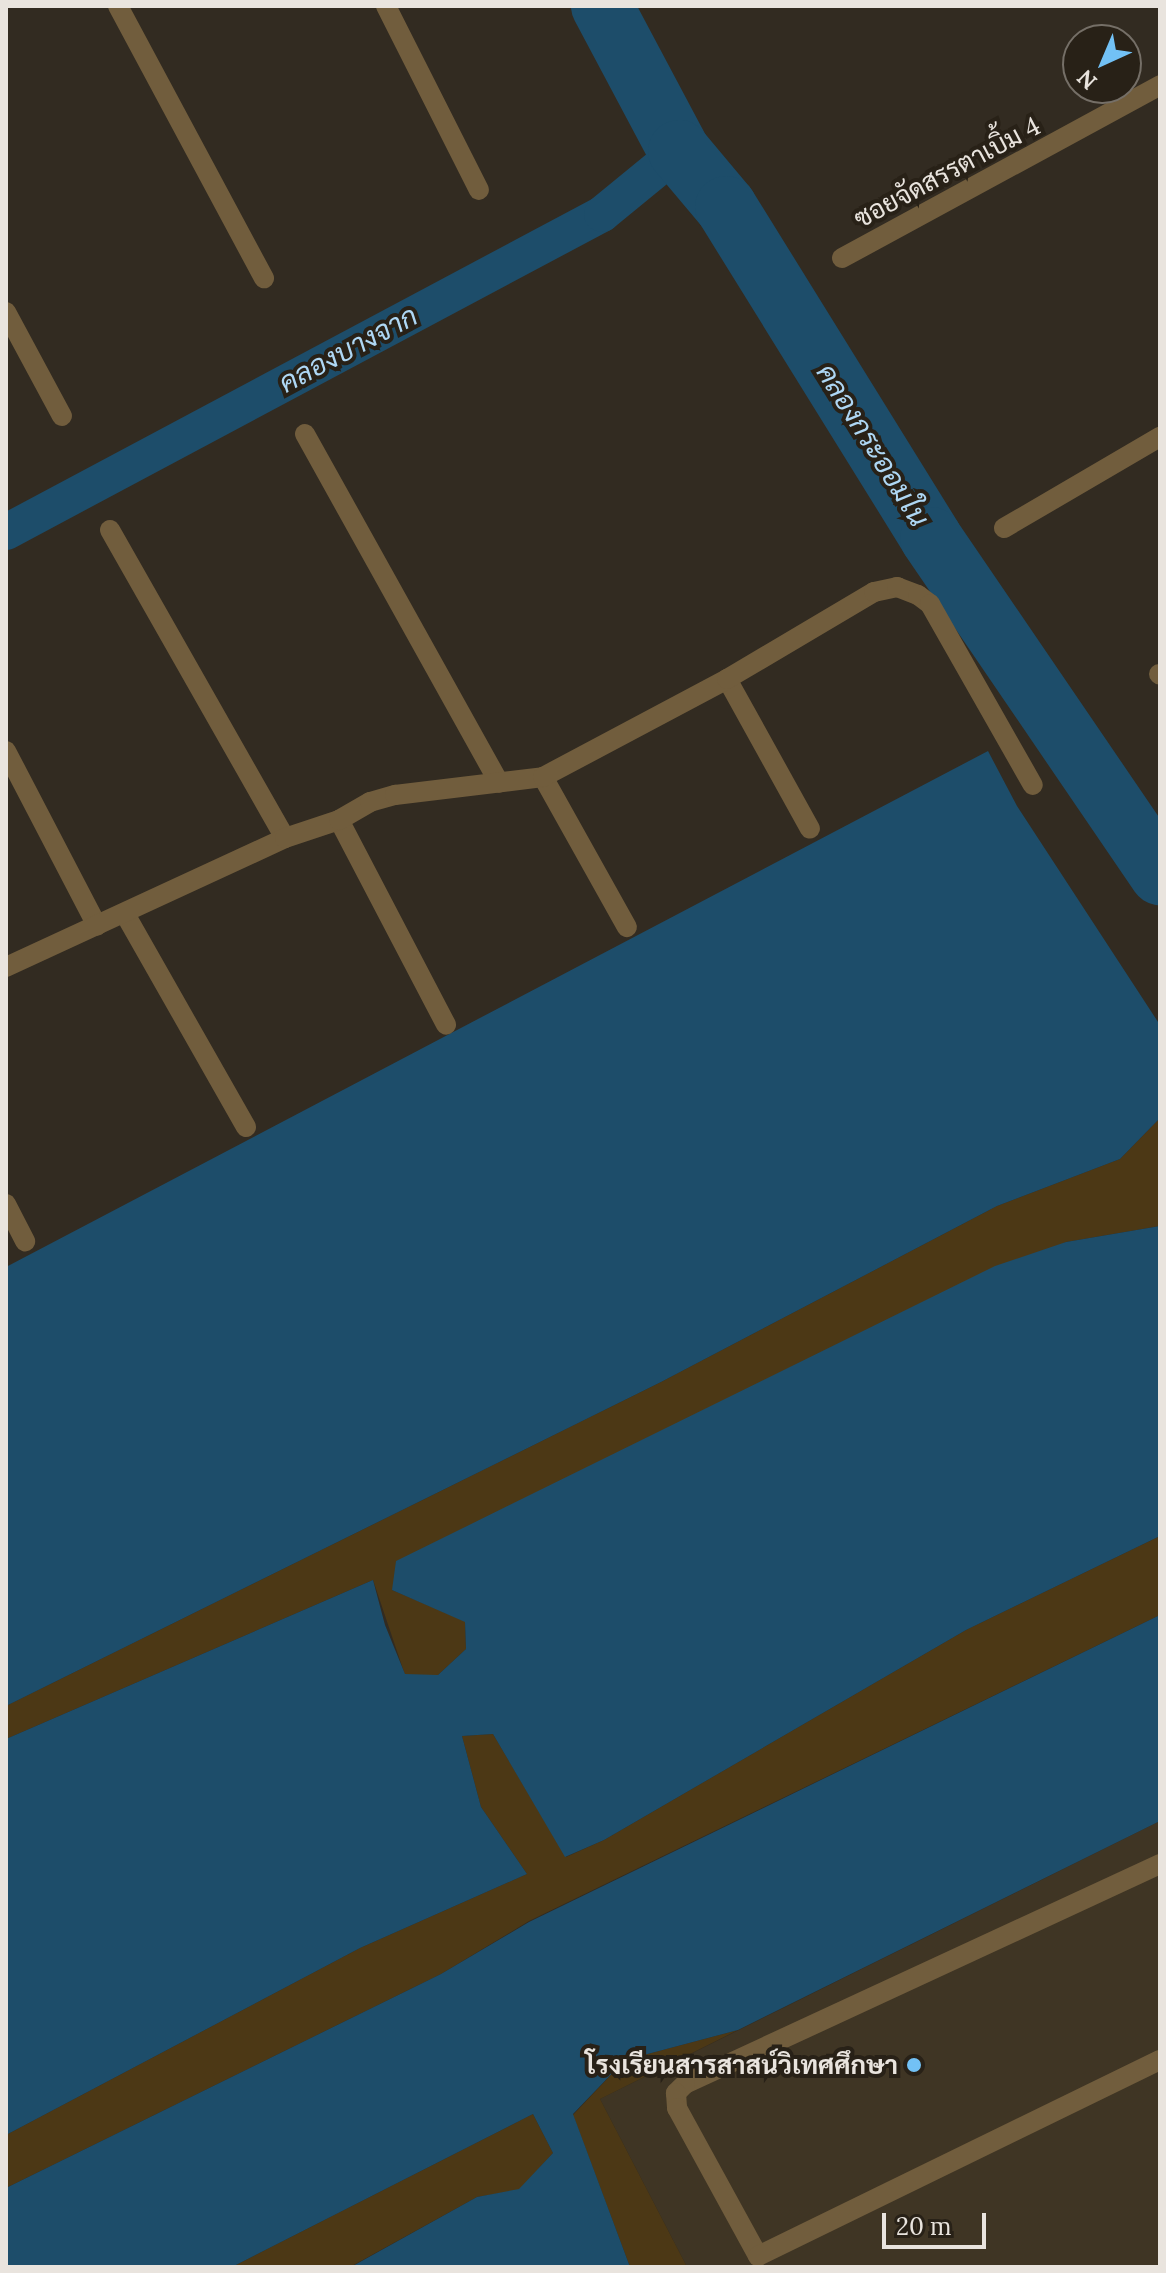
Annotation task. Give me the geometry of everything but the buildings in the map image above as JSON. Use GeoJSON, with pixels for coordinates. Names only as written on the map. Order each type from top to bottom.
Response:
{"type":"FeatureCollection","features":[{"type":"Feature","properties":{"kind":"street"},"geometry":{"type":"LineString","coordinates":[[118,6],[264,278]]}},
{"type":"Feature","properties":{"kind":"street"},"geometry":{"type":"LineString","coordinates":[[386,6],[479,190]]}},
{"type":"Feature","properties":{"kind":"street","name":"ซอยจัดสรรตาเบิ้ม 4"},"geometry":{"type":"LineString","coordinates":[[842,258],[1160,85]]}},
{"type":"Feature","properties":{"kind":"street"},"geometry":{"type":"LineString","coordinates":[[6,312],[62,416]]}},
{"type":"Feature","properties":{"kind":"street"},"geometry":{"type":"LineString","coordinates":[[305,434],[499,783]]}},
{"type":"Feature","properties":{"kind":"street"},"geometry":{"type":"LineString","coordinates":[[1004,528],[1160,437]]}},
{"type":"Feature","properties":{"kind":"street"},"geometry":{"type":"LineString","coordinates":[[110,530],[285,838]]}},
{"type":"Feature","properties":{"kind":"street"},"geometry":{"type":"LineString","coordinates":[[6,967],[285,838],[339,820],[370,802],[395,795],[543,777],[727,679],[874,592],[897,587],[930,604],[1033,785]]}},
{"type":"Feature","properties":{"kind":"street"},"geometry":{"type":"LineString","coordinates":[[727,679],[810,829]]}},
{"type":"Feature","properties":{"kind":"street"},"geometry":{"type":"LineString","coordinates":[[6,751],[97,926]]}},
{"type":"Feature","properties":{"kind":"street"},"geometry":{"type":"LineString","coordinates":[[543,777],[627,927]]}},
{"type":"Feature","properties":{"kind":"street"},"geometry":{"type":"LineString","coordinates":[[339,820],[446,1025]]}},
{"type":"Feature","properties":{"kind":"street"},"geometry":{"type":"LineString","coordinates":[[125,914],[246,1127]]}},
{"type":"Feature","properties":{"kind":"street"},"geometry":{"type":"LineString","coordinates":[[6,1204],[25,1241]]}},
{"type":"Feature","properties":{"kind":"street"},"geometry":{"type":"LineString","coordinates":[[1158,1870],[685,2084],[676,2093],[677,2108],[758,2256],[1160,2060]]}},
{"type":"Feature","properties":{"kind":"shaded area"},"geometry":{"type":"Polygon","coordinates":[[[1160,1118],[1160,1226],[1066,1242],[392,1590],[465,1621],[466,1649],[438,1675],[405,1675],[373,1580],[6,1739],[6,1706],[661,1382],[997,1206],[1120,1159],[1160,1118]]]}},
{"type":"Feature","properties":{"kind":"shaded area"},"geometry":{"type":"Polygon","coordinates":[[[1160,1536],[1160,1615],[529,1921],[441,1974],[6,2188],[6,2135],[360,1948],[527,1874],[481,1807],[462,1736],[493,1734],[566,1857],[604,1840],[966,1630],[1160,1536]]]}},
{"type":"Feature","properties":{"kind":"shaded area","name":"โรงเรียนสารสาสน์วิเทศศึกษา"},"geometry":{"type":"Polygon","coordinates":[[[1160,1821],[1160,2267],[687,2267],[600,2099],[1160,1821]]]}},
{"type":"Feature","properties":{"kind":"shaded area"},"geometry":{"type":"Polygon","coordinates":[[[738,2030],[600,2099],[687,2267],[630,2267],[573,2115],[625,2060],[738,2030]]]}},
{"type":"Feature","properties":{"kind":"shaded area"},"geometry":{"type":"Polygon","coordinates":[[[533,2114],[553,2153],[519,2190],[477,2197],[350,2267],[232,2267],[533,2114]]]}},
{"type":"Feature","properties":{"kind":"water"},"geometry":{"type":"Polygon","coordinates":[[[988,751],[1017,806],[1160,1025],[1160,1118],[1120,1159],[997,1206],[661,1382],[6,1706],[6,1267],[988,751]]]}},
{"type":"Feature","properties":{"kind":"water"},"geometry":{"type":"Polygon","coordinates":[[[1160,1226],[1160,1536],[966,1630],[604,1840],[565,1857],[493,1734],[462,1736],[481,1807],[527,1874],[360,1948],[6,2135],[6,1739],[373,1580],[385,1625],[405,1674],[438,1675],[466,1649],[465,1622],[392,1590],[396,1561],[995,1266],[1066,1242],[1160,1226]]]}},
{"type":"Feature","properties":{"kind":"water"},"geometry":{"type":"Polygon","coordinates":[[[1160,1615],[1160,1821],[738,2030],[625,2060],[573,2114],[630,2267],[351,2267],[477,2197],[519,2189],[553,2153],[533,2114],[232,2267],[6,2267],[6,2188],[441,1974],[529,1922],[1160,1615]]]}},
{"type":"Feature","properties":{"kind":"waterway","name":"คลองกระออมใน"},"geometry":{"type":"LineString","coordinates":[[602,6],[679,151],[726,207],[931,538],[1160,874]]}},
{"type":"Feature","properties":{"kind":"waterway","name":"คลองบางจาก"},"geometry":{"type":"LineString","coordinates":[[6,532],[602,214],[679,151]]}},
{"type":"Feature","properties":{"kind":"place","name":"โรงเรียนสารสาสน์วิเทศศึกษา"},"geometry":{"type":"Point","coordinates":[914,2065]}}]}
